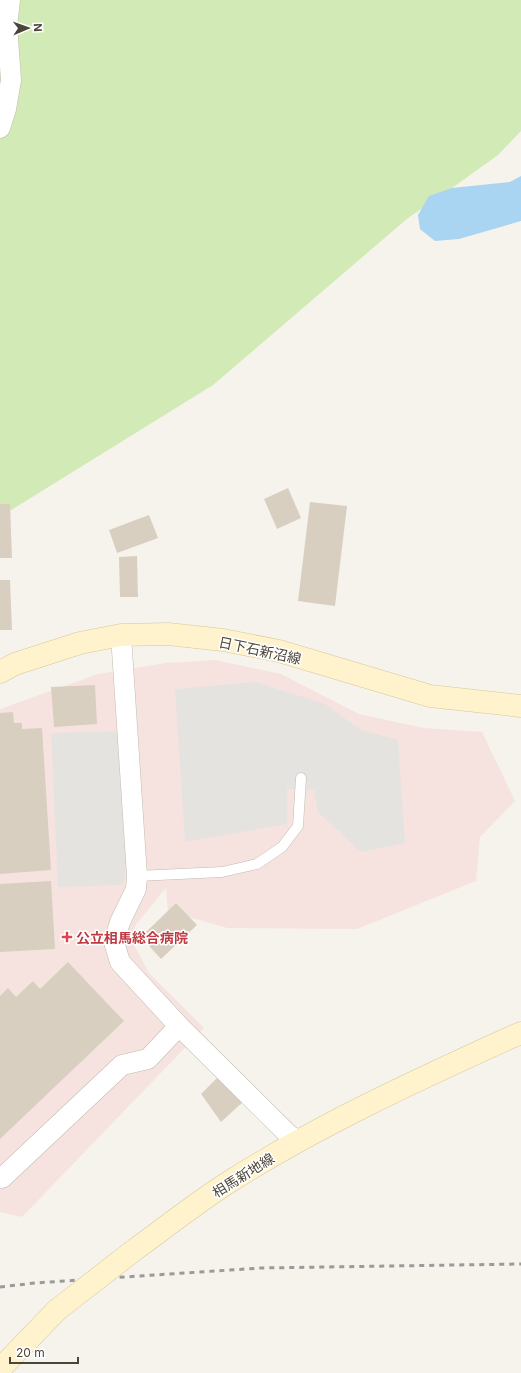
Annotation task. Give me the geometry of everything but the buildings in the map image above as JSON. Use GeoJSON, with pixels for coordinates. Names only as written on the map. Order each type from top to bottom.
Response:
{"type":"FeatureCollection","features":[{"type":"Feature","properties":{"kind":"main road","name":"日下石新沼線"},"geometry":{"type":"LineString","coordinates":[[0,672],[14,664],[80,643],[121,635],[168,634],[223,640],[280,651],[430,696],[521,706]]}},
{"type":"Feature","properties":{"kind":"main road","name":"相馬新地線"},"geometry":{"type":"LineString","coordinates":[[0,1369],[57,1310],[133,1251],[228,1182],[299,1141],[399,1088],[521,1033]]}},
{"type":"Feature","properties":{"kind":"street"},"geometry":{"type":"LineString","coordinates":[[0,128],[6,109],[11,80],[7,25],[10,0]]}},
{"type":"Feature","properties":{"kind":"street"},"geometry":{"type":"LineString","coordinates":[[121,635],[137,876],[136,889],[120,922],[114,942],[120,962],[179,1026],[289,1135],[299,1141]]}},
{"type":"Feature","properties":{"kind":"street"},"geometry":{"type":"LineString","coordinates":[[0,1178],[2,1178],[122,1065],[148,1058],[179,1026]]}},
{"type":"Feature","properties":{"kind":"lane"},"geometry":{"type":"LineString","coordinates":[[137,876],[222,872],[257,864],[282,848],[298,826],[301,778]]}},
{"type":"Feature","properties":{"kind":"shaded area","name":"公立相馬総合病院"},"geometry":{"type":"Polygon","coordinates":[[[215,660],[281,674],[359,714],[424,728],[482,732],[515,801],[480,837],[476,881],[357,929],[227,928],[168,911],[166,888],[135,926],[134,945],[149,973],[204,1028],[22,1217],[0,1212],[0,709],[98,674],[166,663],[215,660]]]}},
{"type":"Feature","properties":{"kind":"shaded area"},"geometry":{"type":"Polygon","coordinates":[[[256,682],[325,704],[361,730],[398,740],[405,843],[361,852],[318,812],[314,790],[287,789],[287,824],[185,842],[175,689],[256,682]]]}},
{"type":"Feature","properties":{"kind":"shaded area"},"geometry":{"type":"Polygon","coordinates":[[[118,731],[127,863],[123,885],[58,887],[51,733],[118,731]]]}},
{"type":"Feature","properties":{"kind":"green space"},"geometry":{"type":"Polygon","coordinates":[[[0,0],[521,0],[521,131],[498,155],[408,218],[213,385],[8,512],[0,512],[0,0]]]}},
{"type":"Feature","properties":{"kind":"water"},"geometry":{"type":"Polygon","coordinates":[[[521,176],[521,221],[459,239],[435,241],[420,229],[418,215],[429,196],[452,188],[510,182],[521,176]]]}},
{"type":"Feature","properties":{"kind":"railway"},"geometry":{"type":"LineString","coordinates":[[0,1287],[35,1283],[260,1268],[521,1264]]}},
{"type":"Feature","properties":{"kind":"place","name":"公立相馬総合病院"},"geometry":{"type":"Point","coordinates":[67,937]}}]}
